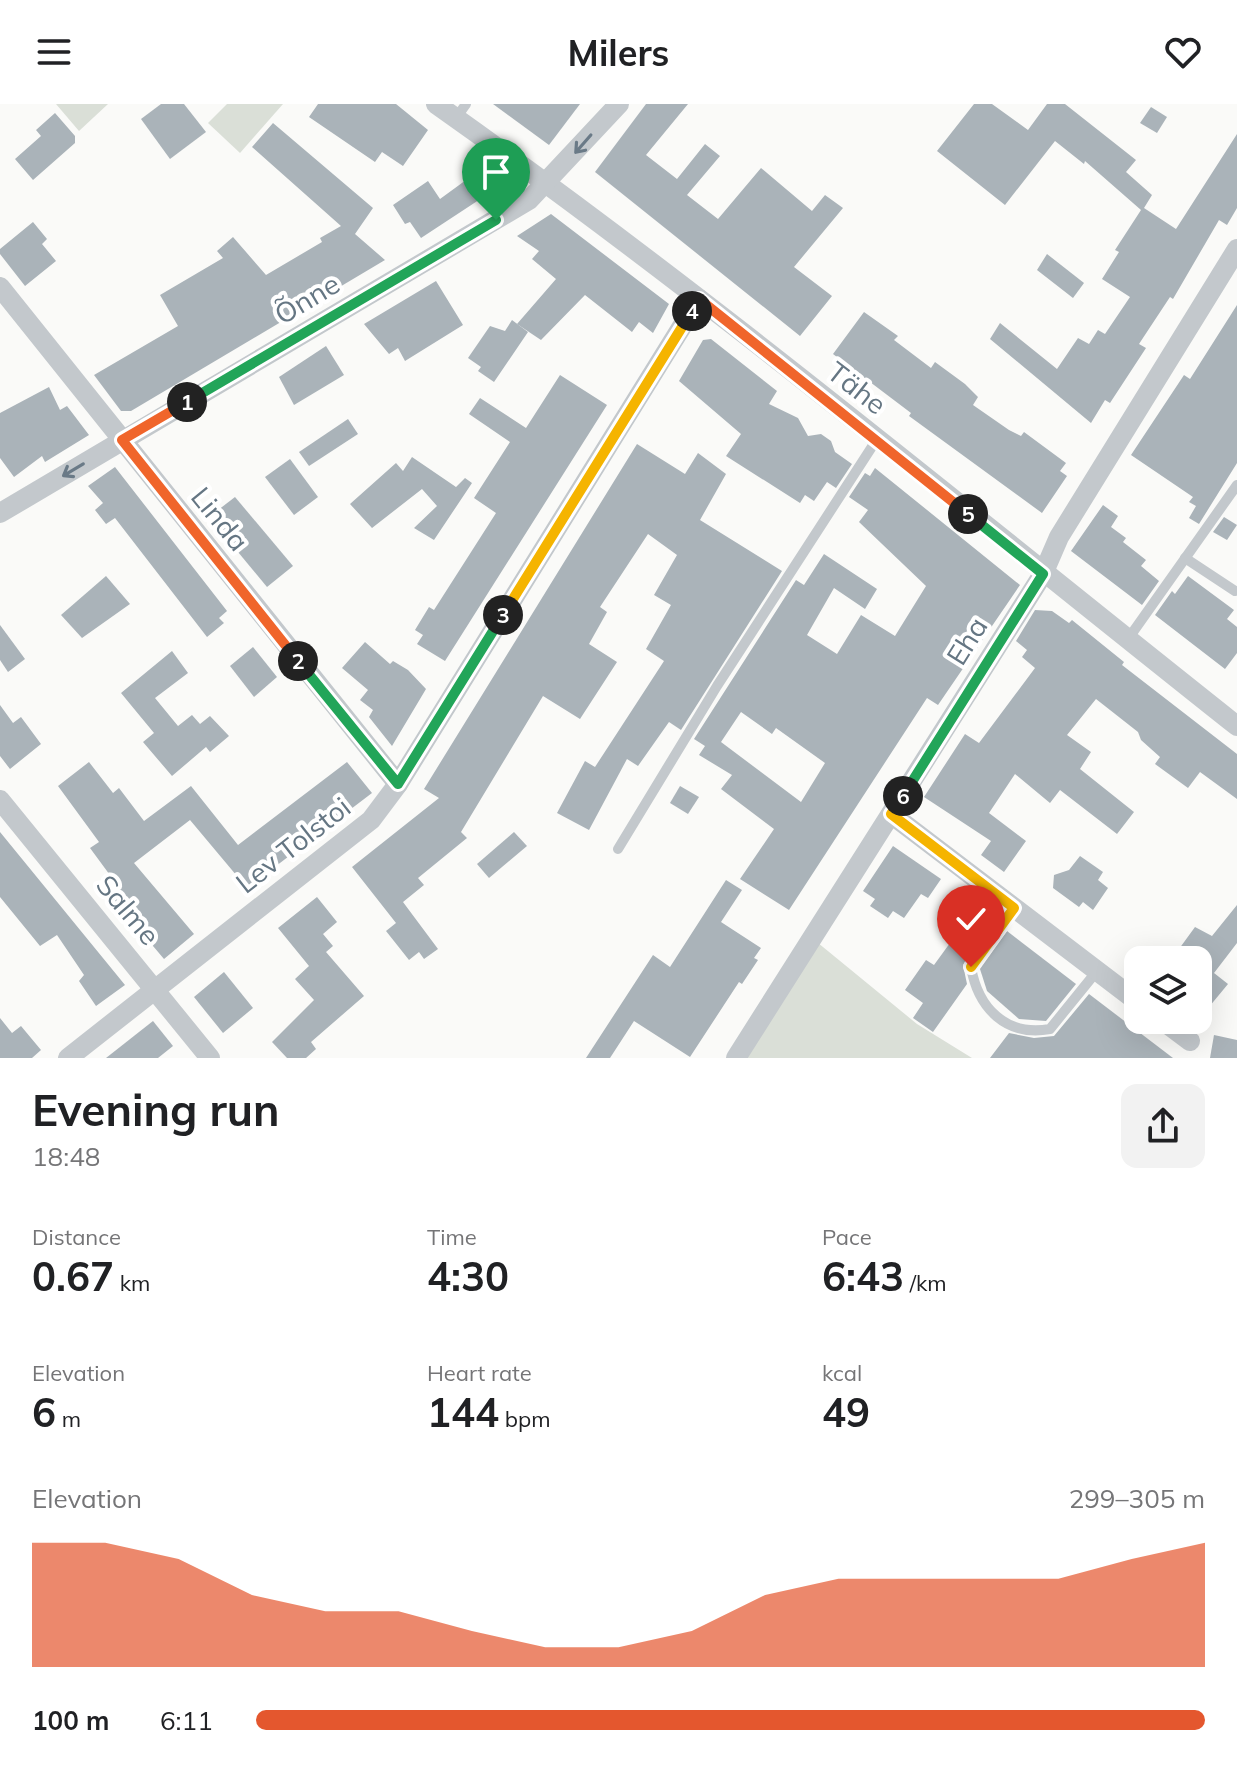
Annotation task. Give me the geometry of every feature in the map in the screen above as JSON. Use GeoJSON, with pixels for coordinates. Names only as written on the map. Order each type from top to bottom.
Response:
{"type":"FeatureCollection","features":[{"type":"Feature","properties":{"kind":"street","name":"Tähe"},"geometry":{"type":"LineString","coordinates":[[436,104],[461,111],[546,183],[699,299],[1237,726]]}},
{"type":"Feature","properties":{"kind":"street","name":"Õnne"},"geometry":{"type":"LineString","coordinates":[[0,513],[518,206],[546,183],[619,104]]}},
{"type":"Feature","properties":{"kind":"street","name":"Eha"},"geometry":{"type":"LineString","coordinates":[[736,1058],[1043,574],[1059,537],[1237,249]]}},
{"type":"Feature","properties":{"kind":"street","name":"Linda"},"geometry":{"type":"LineString","coordinates":[[0,287],[398,784]]}},
{"type":"Feature","properties":{"kind":"street","name":"Lev Tolstoi"},"geometry":{"type":"LineString","coordinates":[[68,1058],[90,1051],[156,988],[371,820],[398,784],[699,299]]}},
{"type":"Feature","properties":{"kind":"street","name":"Salme"},"geometry":{"type":"LineString","coordinates":[[0,800],[210,1058]]}},
{"type":"Feature","properties":{"kind":"street"},"geometry":{"type":"LineString","coordinates":[[891,814],[1124,991]]}},
{"type":"Feature","properties":{"kind":"street"},"geometry":{"type":"LineString","coordinates":[[1181,1034],[1190,1041]]}},
{"type":"Feature","properties":{"kind":"lane"},"geometry":{"type":"LineString","coordinates":[[618,849],[717,686],[877,439]]}},
{"type":"Feature","properties":{"kind":"lane"},"geometry":{"type":"LineString","coordinates":[[1128,639],[1237,485]]}},
{"type":"Feature","properties":{"kind":"lane"},"geometry":{"type":"LineString","coordinates":[[1185,558],[1235,591]]}},
{"type":"Feature","properties":{"kind":"lane"},"geometry":{"type":"LineString","coordinates":[[1014,908],[971,967],[974,987],[985,1007],[998,1019],[1034,1032],[1050,1029],[1097,971]]}},
{"type":"Feature","properties":{"kind":"shaded area"},"geometry":{"type":"Polygon","coordinates":[[[56,104],[108,104],[79,131],[56,104]]]}},
{"type":"Feature","properties":{"kind":"shaded area"},"geometry":{"type":"Polygon","coordinates":[[[227,104],[283,104],[240,153],[208,123],[227,104]]]}},
{"type":"Feature","properties":{"kind":"shaded area"},"geometry":{"type":"Polygon","coordinates":[[[812,938],[917,1024],[972,1058],[736,1058],[812,938]]]}},
{"type":"Feature","properties":{"kind":"building"},"geometry":{"type":"Polygon","coordinates":[[[161,104],[184,104],[206,132],[170,159],[141,119],[161,104]]]}},
{"type":"Feature","properties":{"kind":"building"},"geometry":{"type":"Polygon","coordinates":[[[318,104],[396,104],[428,130],[403,166],[382,152],[375,162],[309,117],[318,104]]]}},
{"type":"Feature","properties":{"kind":"building"},"geometry":{"type":"Polygon","coordinates":[[[493,104],[580,104],[549,145],[493,104]]]}},
{"type":"Feature","properties":{"kind":"building"},"geometry":{"type":"Polygon","coordinates":[[[646,104],[688,104],[646,155],[677,179],[705,144],[720,156],[687,195],[718,219],[761,168],[812,211],[825,195],[843,208],[794,267],[832,296],[800,336],[595,172],[646,104]]]}},
{"type":"Feature","properties":{"kind":"building"},"geometry":{"type":"Polygon","coordinates":[[[974,104],[992,104],[1028,130],[1047,104],[1065,104],[1136,160],[1126,172],[1152,195],[1144,208],[1176,229],[1237,134],[1237,208],[1227,225],[1219,220],[1173,299],[1170,297],[1139,344],[1146,348],[1110,403],[1105,400],[1091,423],[990,339],[1000,323],[1057,369],[1078,338],[1089,344],[1098,330],[1105,334],[1130,297],[1102,279],[1119,252],[1115,250],[1141,210],[1085,161],[1084,164],[1055,141],[1005,205],[937,151],[974,104]]]}},
{"type":"Feature","properties":{"kind":"building"},"geometry":{"type":"Polygon","coordinates":[[[1151,107],[1167,117],[1157,133],[1140,123],[1151,107]]]}},
{"type":"Feature","properties":{"kind":"building"},"geometry":{"type":"Polygon","coordinates":[[[55,113],[75,136],[75,143],[33,180],[15,159],[41,136],[36,130],[55,113]]]}},
{"type":"Feature","properties":{"kind":"building"},"geometry":{"type":"Polygon","coordinates":[[[273,123],[373,208],[355,234],[385,260],[131,411],[121,411],[94,375],[178,326],[160,295],[223,258],[217,251],[233,237],[266,275],[322,242],[320,238],[341,226],[252,147],[273,123]]]}},
{"type":"Feature","properties":{"kind":"building"},"geometry":{"type":"Polygon","coordinates":[[[477,172],[491,192],[421,238],[410,222],[405,224],[393,205],[428,181],[440,199],[477,172]]]}},
{"type":"Feature","properties":{"kind":"building"},"geometry":{"type":"Polygon","coordinates":[[[551,214],[669,304],[653,333],[639,322],[632,332],[585,295],[541,340],[517,324],[556,279],[532,259],[539,251],[517,236],[551,214]]]}},
{"type":"Feature","properties":{"kind":"building"},"geometry":{"type":"Polygon","coordinates":[[[33,222],[47,239],[42,244],[56,261],[25,286],[0,254],[0,249],[33,222]]]}},
{"type":"Feature","properties":{"kind":"building"},"geometry":{"type":"Polygon","coordinates":[[[1047,254],[1084,283],[1073,298],[1037,270],[1047,254]]]}},
{"type":"Feature","properties":{"kind":"building"},"geometry":{"type":"Polygon","coordinates":[[[436,281],[463,325],[405,361],[398,348],[389,354],[364,324],[436,281]]]}},
{"type":"Feature","properties":{"kind":"building"},"geometry":{"type":"Polygon","coordinates":[[[1237,305],[1237,463],[1199,524],[1189,518],[1196,506],[1189,502],[1193,497],[1131,455],[1184,375],[1190,379],[1237,305]]]}},
{"type":"Feature","properties":{"kind":"building"},"geometry":{"type":"Polygon","coordinates":[[[864,312],[898,336],[894,340],[931,368],[935,362],[965,384],[978,397],[973,405],[1009,430],[1021,436],[1024,432],[1066,463],[1060,471],[1067,476],[1042,513],[909,416],[911,413],[833,354],[864,312]]]}},
{"type":"Feature","properties":{"kind":"building"},"geometry":{"type":"Polygon","coordinates":[[[512,320],[528,332],[494,382],[478,371],[481,367],[468,358],[490,326],[505,331],[512,320]]]}},
{"type":"Feature","properties":{"kind":"building"},"geometry":{"type":"Polygon","coordinates":[[[711,339],[777,391],[769,404],[798,418],[808,436],[821,434],[831,441],[835,452],[852,464],[836,488],[827,482],[814,501],[805,495],[800,503],[726,456],[741,434],[679,381],[703,340],[711,339]]]}},
{"type":"Feature","properties":{"kind":"building"},"geometry":{"type":"Polygon","coordinates":[[[326,346],[344,375],[294,405],[279,377],[326,346]]]}},
{"type":"Feature","properties":{"kind":"building"},"geometry":{"type":"Polygon","coordinates":[[[560,375],[607,405],[445,661],[417,644],[423,635],[415,630],[429,607],[434,610],[496,513],[474,498],[510,442],[469,414],[480,398],[526,428],[560,375]]]}},
{"type":"Feature","properties":{"kind":"building"},"geometry":{"type":"Polygon","coordinates":[[[49,387],[60,410],[67,406],[89,435],[45,462],[42,456],[14,477],[0,458],[0,413],[49,387]]]}},
{"type":"Feature","properties":{"kind":"building"},"geometry":{"type":"Polygon","coordinates":[[[348,419],[358,434],[309,466],[299,452],[348,419]]]}},
{"type":"Feature","properties":{"kind":"building"},"geometry":{"type":"Polygon","coordinates":[[[637,444],[685,474],[698,453],[726,474],[700,520],[782,571],[681,730],[669,722],[638,766],[627,759],[589,830],[557,813],[585,761],[595,767],[664,661],[646,649],[671,605],[654,595],[677,555],[648,534],[600,607],[607,612],[589,644],[617,662],[580,719],[543,696],[461,832],[467,838],[418,878],[424,885],[403,902],[438,949],[424,959],[419,952],[409,960],[386,931],[396,923],[352,867],[439,798],[424,789],[637,444]]]}},
{"type":"Feature","properties":{"kind":"building"},"geometry":{"type":"Polygon","coordinates":[[[412,457],[456,487],[465,478],[472,483],[434,540],[414,528],[437,506],[422,489],[372,528],[350,504],[396,463],[403,471],[412,457]]]}},
{"type":"Feature","properties":{"kind":"building"},"geometry":{"type":"Polygon","coordinates":[[[290,459],[318,497],[294,515],[265,477],[290,459]]]}},
{"type":"Feature","properties":{"kind":"building"},"geometry":{"type":"Polygon","coordinates":[[[115,467],[227,611],[219,618],[224,623],[207,637],[115,518],[106,524],[95,510],[103,503],[88,486],[115,467]]]}},
{"type":"Feature","properties":{"kind":"building"},"geometry":{"type":"Polygon","coordinates":[[[875,468],[1020,585],[938,705],[927,698],[789,910],[740,879],[774,829],[721,789],[732,775],[699,755],[705,746],[694,739],[796,580],[804,585],[824,554],[877,589],[865,609],[834,588],[807,635],[837,654],[861,615],[895,636],[926,586],[859,522],[868,510],[849,497],[865,473],[870,476],[875,468]],[[741,712],[721,742],[801,802],[825,763],[776,728],[772,734],[741,712]]]}},
{"type":"Feature","properties":{"kind":"building"},"geometry":{"type":"Polygon","coordinates":[[[235,497],[293,566],[267,587],[209,517],[235,497]]]}},
{"type":"Feature","properties":{"kind":"building"},"geometry":{"type":"Polygon","coordinates":[[[1103,505],[1118,516],[1111,527],[1126,538],[1123,542],[1146,560],[1141,566],[1159,581],[1142,605],[1071,551],[1103,505]]]}},
{"type":"Feature","properties":{"kind":"building"},"geometry":{"type":"Polygon","coordinates":[[[1224,517],[1237,525],[1227,540],[1213,532],[1224,517]]]}},
{"type":"Feature","properties":{"kind":"building"},"geometry":{"type":"Polygon","coordinates":[[[106,576],[130,604],[82,638],[61,615],[106,576]]]}},
{"type":"Feature","properties":{"kind":"building"},"geometry":{"type":"Polygon","coordinates":[[[1188,576],[1234,610],[1227,619],[1237,627],[1237,653],[1225,669],[1155,615],[1172,591],[1175,594],[1188,576]]]}},
{"type":"Feature","properties":{"kind":"building"},"geometry":{"type":"Polygon","coordinates":[[[1035,610],[1052,611],[1069,623],[1072,620],[1124,662],[1122,665],[1237,754],[1237,799],[1200,772],[1188,788],[1155,764],[1160,757],[1141,740],[1138,732],[1096,699],[1067,735],[1091,752],[1080,769],[1134,812],[1117,834],[1060,790],[1050,803],[1015,774],[989,813],[1026,841],[1004,872],[981,855],[991,841],[924,797],[965,734],[979,743],[1035,668],[1022,657],[1027,650],[1016,641],[1035,610]]]}},
{"type":"Feature","properties":{"kind":"building"},"geometry":{"type":"Polygon","coordinates":[[[0,625],[25,659],[8,672],[0,660],[0,625]]]}},
{"type":"Feature","properties":{"kind":"building"},"geometry":{"type":"Polygon","coordinates":[[[365,642],[390,664],[393,661],[408,670],[426,689],[392,746],[369,717],[373,710],[360,700],[368,690],[342,668],[365,642]]]}},
{"type":"Feature","properties":{"kind":"building"},"geometry":{"type":"Polygon","coordinates":[[[253,647],[277,677],[254,697],[230,666],[253,647]]]}},
{"type":"Feature","properties":{"kind":"building"},"geometry":{"type":"Polygon","coordinates":[[[172,651],[188,673],[155,698],[178,726],[192,715],[200,724],[210,716],[229,736],[210,752],[206,747],[172,776],[143,742],[154,733],[121,693],[172,651]]]}},
{"type":"Feature","properties":{"kind":"building"},"geometry":{"type":"Polygon","coordinates":[[[0,705],[13,723],[21,717],[41,744],[10,769],[0,756],[0,705]]]}},
{"type":"Feature","properties":{"kind":"building"},"geometry":{"type":"Polygon","coordinates":[[[89,762],[113,793],[119,788],[144,821],[191,786],[238,845],[347,762],[372,793],[247,888],[190,820],[134,863],[194,934],[164,959],[109,894],[118,886],[90,848],[99,842],[58,786],[89,762]]]}},
{"type":"Feature","properties":{"kind":"building"},"geometry":{"type":"Polygon","coordinates":[[[680,786],[699,797],[688,814],[670,803],[680,786]]]}},
{"type":"Feature","properties":{"kind":"building"},"geometry":{"type":"Polygon","coordinates":[[[0,832],[125,985],[96,1006],[79,981],[84,975],[57,935],[40,946],[0,897],[0,832]]]}},
{"type":"Feature","properties":{"kind":"building"},"geometry":{"type":"Polygon","coordinates":[[[514,832],[527,846],[489,878],[477,864],[514,832]]]}},
{"type":"Feature","properties":{"kind":"building"},"geometry":{"type":"Polygon","coordinates":[[[893,846],[941,879],[928,898],[921,894],[904,918],[893,911],[888,918],[870,906],[875,899],[863,891],[893,846]]]}},
{"type":"Feature","properties":{"kind":"building"},"geometry":{"type":"Polygon","coordinates":[[[1080,856],[1103,872],[1098,880],[1108,888],[1093,910],[1083,902],[1079,907],[1053,888],[1054,875],[1069,870],[1080,856]]]}},
{"type":"Feature","properties":{"kind":"building"},"geometry":{"type":"Polygon","coordinates":[[[726,880],[742,890],[721,922],[761,948],[754,958],[758,960],[742,984],[739,982],[690,1057],[634,1021],[610,1058],[586,1058],[653,955],[670,967],[726,880]]]}},
{"type":"Feature","properties":{"kind":"building"},"geometry":{"type":"Polygon","coordinates":[[[317,897],[337,922],[323,934],[333,946],[326,952],[364,996],[311,1042],[316,1049],[306,1058],[287,1058],[272,1042],[314,1000],[295,979],[309,966],[278,928],[317,897]]]}},
{"type":"Feature","properties":{"kind":"building"},"geometry":{"type":"Polygon","coordinates":[[[970,905],[994,922],[963,965],[967,984],[933,1032],[913,1018],[923,1003],[905,990],[926,960],[934,965],[958,932],[953,928],[970,905]]]}},
{"type":"Feature","properties":{"kind":"building"},"geometry":{"type":"Polygon","coordinates":[[[1237,905],[1237,943],[1214,973],[1228,984],[1212,1003],[1212,946],[1181,946],[1195,927],[1212,936],[1237,905]]]}},
{"type":"Feature","properties":{"kind":"building"},"geometry":{"type":"Polygon","coordinates":[[[1007,931],[1076,984],[1046,1021],[1019,1019],[987,991],[980,969],[1007,931]]]}},
{"type":"Feature","properties":{"kind":"building"},"geometry":{"type":"Polygon","coordinates":[[[224,972],[253,1008],[223,1033],[194,997],[224,972]]]}},
{"type":"Feature","properties":{"kind":"building"},"geometry":{"type":"Polygon","coordinates":[[[1089,994],[1124,1021],[1124,1034],[1142,1034],[1173,1058],[990,1058],[1009,1033],[1034,1038],[1054,1036],[1089,994]]]}},
{"type":"Feature","properties":{"kind":"building"},"geometry":{"type":"Polygon","coordinates":[[[0,1018],[12,1033],[21,1026],[41,1050],[32,1058],[0,1058],[0,1018]]]}},
{"type":"Feature","properties":{"kind":"building"},"geometry":{"type":"Polygon","coordinates":[[[153,1021],[173,1046],[158,1058],[106,1058],[153,1021]]]}},
{"type":"Feature","properties":{"kind":"building"},"geometry":{"type":"Polygon","coordinates":[[[1214,1035],[1237,1040],[1237,1058],[1210,1058],[1214,1035]]]}},
{"type":"Feature","properties":{"kind":"route"},"geometry":{"type":"LineString","coordinates":[[496,220],[122,440],[398,784],[699,299],[1043,574],[891,814],[1014,908],[971,967]]}}]}
